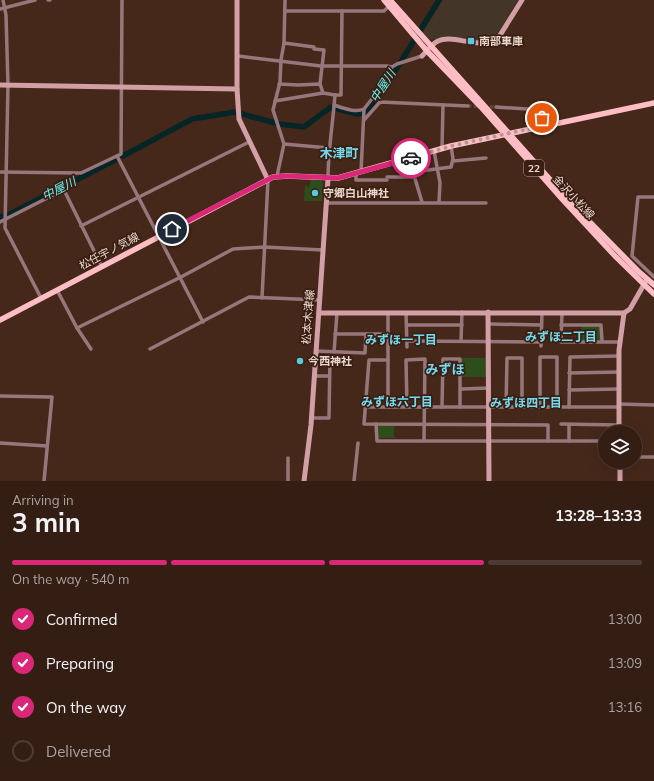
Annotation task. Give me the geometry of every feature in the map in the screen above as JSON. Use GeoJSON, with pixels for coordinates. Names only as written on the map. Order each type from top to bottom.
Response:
{"type":"FeatureCollection","features":[{"type":"Feature","properties":{"kind":"main road","name":"22"},"geometry":{"type":"LineString","coordinates":[[384,0],[389,3]]}},
{"type":"Feature","properties":{"kind":"main road","name":"金沢小松線"},"geometry":{"type":"LineString","coordinates":[[389,3],[480,107],[610,251],[651,281],[654,294]]}},
{"type":"Feature","properties":{"kind":"main road","name":"松任宇ノ気線"},"geometry":{"type":"LineString","coordinates":[[0,320],[277,176],[328,179],[358,174],[442,148],[654,103]]}},
{"type":"Feature","properties":{"kind":"street"},"geometry":{"type":"LineString","coordinates":[[3,0],[5,8],[8,85],[5,228],[41,298]]}},
{"type":"Feature","properties":{"kind":"street"},"geometry":{"type":"LineString","coordinates":[[0,8],[35,0]]}},
{"type":"Feature","properties":{"kind":"street"},"geometry":{"type":"LineString","coordinates":[[0,172],[81,173],[121,154],[122,0]]}},
{"type":"Feature","properties":{"kind":"street"},"geometry":{"type":"LineString","coordinates":[[237,0],[238,113],[242,128],[268,180],[262,298]]}},
{"type":"Feature","properties":{"kind":"street"},"geometry":{"type":"LineString","coordinates":[[277,176],[284,144],[273,110],[279,84],[284,43],[285,0]]}},
{"type":"Feature","properties":{"kind":"street"},"geometry":{"type":"LineString","coordinates":[[414,177],[356,180],[358,174],[364,112],[392,67],[402,62],[414,60],[422,56],[438,41],[446,39],[482,44],[497,40],[522,0]]}},
{"type":"Feature","properties":{"kind":"street"},"geometry":{"type":"LineString","coordinates":[[285,11],[384,11],[389,3]]}},
{"type":"Feature","properties":{"kind":"street"},"geometry":{"type":"LineString","coordinates":[[275,101],[323,93],[341,95],[342,11]]}},
{"type":"Feature","properties":{"kind":"street"},"geometry":{"type":"LineString","coordinates":[[284,43],[314,46],[314,49],[324,50],[320,84],[323,93]]}},
{"type":"Feature","properties":{"kind":"street"},"geometry":{"type":"LineString","coordinates":[[238,56],[322,65],[392,67]]}},
{"type":"Feature","properties":{"kind":"street"},"geometry":{"type":"LineString","coordinates":[[279,84],[298,86],[320,84]]}},
{"type":"Feature","properties":{"kind":"street"},"geometry":{"type":"LineString","coordinates":[[0,85],[237,89]]}},
{"type":"Feature","properties":{"kind":"street"},"geometry":{"type":"LineString","coordinates":[[328,179],[329,148],[333,126],[335,94]]}},
{"type":"Feature","properties":{"kind":"street"},"geometry":{"type":"LineString","coordinates":[[364,120],[380,102],[468,106]]}},
{"type":"Feature","properties":{"kind":"street"},"geometry":{"type":"LineString","coordinates":[[442,148],[443,105]]}},
{"type":"Feature","properties":{"kind":"street"},"geometry":{"type":"LineString","coordinates":[[334,107],[364,112]]}},
{"type":"Feature","properties":{"kind":"street"},"geometry":{"type":"LineString","coordinates":[[496,107],[543,110],[542,126]]}},
{"type":"Feature","properties":{"kind":"street"},"geometry":{"type":"LineString","coordinates":[[81,226],[138,196],[249,142]]}},
{"type":"Feature","properties":{"kind":"street"},"geometry":{"type":"LineString","coordinates":[[284,144],[329,148]]}},
{"type":"Feature","properties":{"kind":"street"},"geometry":{"type":"LineString","coordinates":[[422,202],[413,172],[416,170],[451,167],[453,161],[451,146]]}},
{"type":"Feature","properties":{"kind":"street"},"geometry":{"type":"LineString","coordinates":[[434,151],[440,183],[439,202]]}},
{"type":"Feature","properties":{"kind":"street"},"geometry":{"type":"LineString","coordinates":[[117,156],[202,322]]}},
{"type":"Feature","properties":{"kind":"street"},"geometry":{"type":"LineString","coordinates":[[453,161],[486,158]]}},
{"type":"Feature","properties":{"kind":"street","name":"松本木津線"},"geometry":{"type":"LineString","coordinates":[[304,481],[311,418],[323,250],[328,203],[328,179]]}},
{"type":"Feature","properties":{"kind":"street"},"geometry":{"type":"LineString","coordinates":[[0,222],[5,217],[61,191],[65,192],[102,267]]}},
{"type":"Feature","properties":{"kind":"street"},"geometry":{"type":"LineString","coordinates":[[319,313],[624,313],[630,309],[651,281],[632,256],[638,197],[654,197]]}},
{"type":"Feature","properties":{"kind":"street"},"geometry":{"type":"LineString","coordinates":[[328,203],[486,203]]}},
{"type":"Feature","properties":{"kind":"street"},"geometry":{"type":"LineString","coordinates":[[77,328],[233,249],[264,247],[323,250]]}},
{"type":"Feature","properties":{"kind":"street"},"geometry":{"type":"LineString","coordinates":[[57,290],[77,328],[91,349]]}},
{"type":"Feature","properties":{"kind":"street"},"geometry":{"type":"LineString","coordinates":[[150,349],[248,297],[320,300]]}},
{"type":"Feature","properties":{"kind":"street"},"geometry":{"type":"LineString","coordinates":[[461,341],[462,312]]}},
{"type":"Feature","properties":{"kind":"street"},"geometry":{"type":"LineString","coordinates":[[488,312],[489,481]]}},
{"type":"Feature","properties":{"kind":"street"},"geometry":{"type":"LineString","coordinates":[[334,352],[337,313]]}},
{"type":"Feature","properties":{"kind":"street"},"geometry":{"type":"LineString","coordinates":[[388,313],[388,407]]}},
{"type":"Feature","properties":{"kind":"street"},"geometry":{"type":"LineString","coordinates":[[406,313],[407,347]]}},
{"type":"Feature","properties":{"kind":"street"},"geometry":{"type":"LineString","coordinates":[[407,342],[461,341],[541,344],[542,313]]}},
{"type":"Feature","properties":{"kind":"street"},"geometry":{"type":"LineString","coordinates":[[562,313],[561,342],[620,342]]}},
{"type":"Feature","properties":{"kind":"street"},"geometry":{"type":"LineString","coordinates":[[561,424],[619,425],[619,356],[624,313]]}},
{"type":"Feature","properties":{"kind":"street"},"geometry":{"type":"LineString","coordinates":[[489,324],[541,325]]}},
{"type":"Feature","properties":{"kind":"street"},"geometry":{"type":"LineString","coordinates":[[406,325],[462,325]]}},
{"type":"Feature","properties":{"kind":"street"},"geometry":{"type":"LineString","coordinates":[[562,325],[601,325],[602,341]]}},
{"type":"Feature","properties":{"kind":"street"},"geometry":{"type":"LineString","coordinates":[[335,334],[388,334]]}},
{"type":"Feature","properties":{"kind":"street"},"geometry":{"type":"LineString","coordinates":[[315,354],[334,352],[364,353],[366,334]]}},
{"type":"Feature","properties":{"kind":"street"},"geometry":{"type":"LineString","coordinates":[[311,418],[329,418],[330,357],[315,354]]}},
{"type":"Feature","properties":{"kind":"street"},"geometry":{"type":"LineString","coordinates":[[569,407],[570,357],[619,356]]}},
{"type":"Feature","properties":{"kind":"street"},"geometry":{"type":"LineString","coordinates":[[540,407],[540,357],[557,357],[557,407]]}},
{"type":"Feature","properties":{"kind":"street"},"geometry":{"type":"LineString","coordinates":[[506,407],[507,358],[522,358],[522,407]]}},
{"type":"Feature","properties":{"kind":"street"},"geometry":{"type":"LineString","coordinates":[[407,407],[406,360],[425,359],[424,440]]}},
{"type":"Feature","properties":{"kind":"street"},"geometry":{"type":"LineString","coordinates":[[442,407],[443,359],[460,359],[460,407]]}},
{"type":"Feature","properties":{"kind":"street"},"geometry":{"type":"LineString","coordinates":[[388,360],[369,360],[364,424],[550,425],[548,441]]}},
{"type":"Feature","properties":{"kind":"street"},"geometry":{"type":"LineString","coordinates":[[570,373],[619,372]]}},
{"type":"Feature","properties":{"kind":"street"},"geometry":{"type":"LineString","coordinates":[[314,376],[329,376]]}},
{"type":"Feature","properties":{"kind":"street"},"geometry":{"type":"LineString","coordinates":[[461,389],[489,388]]}},
{"type":"Feature","properties":{"kind":"street"},"geometry":{"type":"LineString","coordinates":[[569,390],[619,388]]}},
{"type":"Feature","properties":{"kind":"street"},"geometry":{"type":"LineString","coordinates":[[0,396],[52,397],[44,481]]}},
{"type":"Feature","properties":{"kind":"street"},"geometry":{"type":"LineString","coordinates":[[365,407],[569,407],[654,405]]}},
{"type":"Feature","properties":{"kind":"street"},"geometry":{"type":"LineString","coordinates":[[376,424],[377,441],[598,441]]}},
{"type":"Feature","properties":{"kind":"street"},"geometry":{"type":"LineString","coordinates":[[569,424],[569,441]]}},
{"type":"Feature","properties":{"kind":"street"},"geometry":{"type":"LineString","coordinates":[[0,443],[47,446]]}},
{"type":"Feature","properties":{"kind":"street"},"geometry":{"type":"LineString","coordinates":[[354,481],[358,443]]}},
{"type":"Feature","properties":{"kind":"street"},"geometry":{"type":"LineString","coordinates":[[642,457],[654,457]]}},
{"type":"Feature","properties":{"kind":"street"},"geometry":{"type":"LineString","coordinates":[[288,458],[288,481]]}},
{"type":"Feature","properties":{"kind":"street"},"geometry":{"type":"LineString","coordinates":[[620,469],[620,481]]}},
{"type":"Feature","properties":{"kind":"shaded area"},"geometry":{"type":"Polygon","coordinates":[[[443,0],[518,0],[496,37],[482,41],[444,36],[436,39],[427,39],[423,32],[443,0]]]}},
{"type":"Feature","properties":{"kind":"green space"},"geometry":{"type":"Polygon","coordinates":[[[311,179],[321,180],[323,183],[322,201],[304,201],[305,186],[309,187],[311,179]]]}},
{"type":"Feature","properties":{"kind":"green space"},"geometry":{"type":"Polygon","coordinates":[[[581,326],[600,326],[600,340],[581,340],[581,326]]]}},
{"type":"Feature","properties":{"kind":"green space"},"geometry":{"type":"Polygon","coordinates":[[[462,358],[486,358],[486,377],[462,377],[462,358]]]}},
{"type":"Feature","properties":{"kind":"green space"},"geometry":{"type":"Polygon","coordinates":[[[378,426],[394,426],[394,438],[378,438],[378,426]]]}},
{"type":"Feature","properties":{"kind":"waterway","name":"中屋川"},"geometry":{"type":"LineString","coordinates":[[279,124],[304,127],[331,107],[357,114],[366,112],[397,68],[439,0]]}},
{"type":"Feature","properties":{"kind":"waterway","name":"中屋川"},"geometry":{"type":"LineString","coordinates":[[123,156],[192,119],[235,112],[275,123]]}},
{"type":"Feature","properties":{"kind":"waterway","name":"中屋川"},"geometry":{"type":"LineString","coordinates":[[0,217],[8,215],[117,159]]}},
{"type":"Feature","properties":{"kind":"tunnel"},"geometry":{"type":"LineString","coordinates":[[468,106],[496,107]]}},
{"type":"Feature","properties":{"kind":"way so far"},"geometry":{"type":"LineString","coordinates":[[411,158],[451,146],[542,126],[542,118]]}},
{"type":"Feature","properties":{"kind":"place","name":"南部車庫"},"geometry":{"type":"Point","coordinates":[471,41]}},
{"type":"Feature","properties":{"kind":"place","name":"守郷白山神社"},"geometry":{"type":"Point","coordinates":[315,193]}},
{"type":"Feature","properties":{"kind":"place","name":"今西神社"},"geometry":{"type":"Point","coordinates":[300,361]}},
{"type":"Feature","properties":{"kind":"district","name":"木津町"},"geometry":{"type":"Point","coordinates":[339,153]}},
{"type":"Feature","properties":{"kind":"district","name":"みずほ二丁目"},"geometry":{"type":"Point","coordinates":[561,337]}},
{"type":"Feature","properties":{"kind":"district","name":"みずほ一丁目"},"geometry":{"type":"Point","coordinates":[401,340]}},
{"type":"Feature","properties":{"kind":"district","name":"みずほ"},"geometry":{"type":"Point","coordinates":[445,369]}},
{"type":"Feature","properties":{"kind":"district","name":"みずほ六丁目"},"geometry":{"type":"Point","coordinates":[397,402]}},
{"type":"Feature","properties":{"kind":"district","name":"みずほ四丁目"},"geometry":{"type":"Point","coordinates":[526,403]}},
{"type":"Feature","properties":{"kind":"route"},"geometry":{"type":"LineString","coordinates":[[172,229],[273,177],[288,176],[328,179],[338,178],[361,173],[411,158]]}}]}
